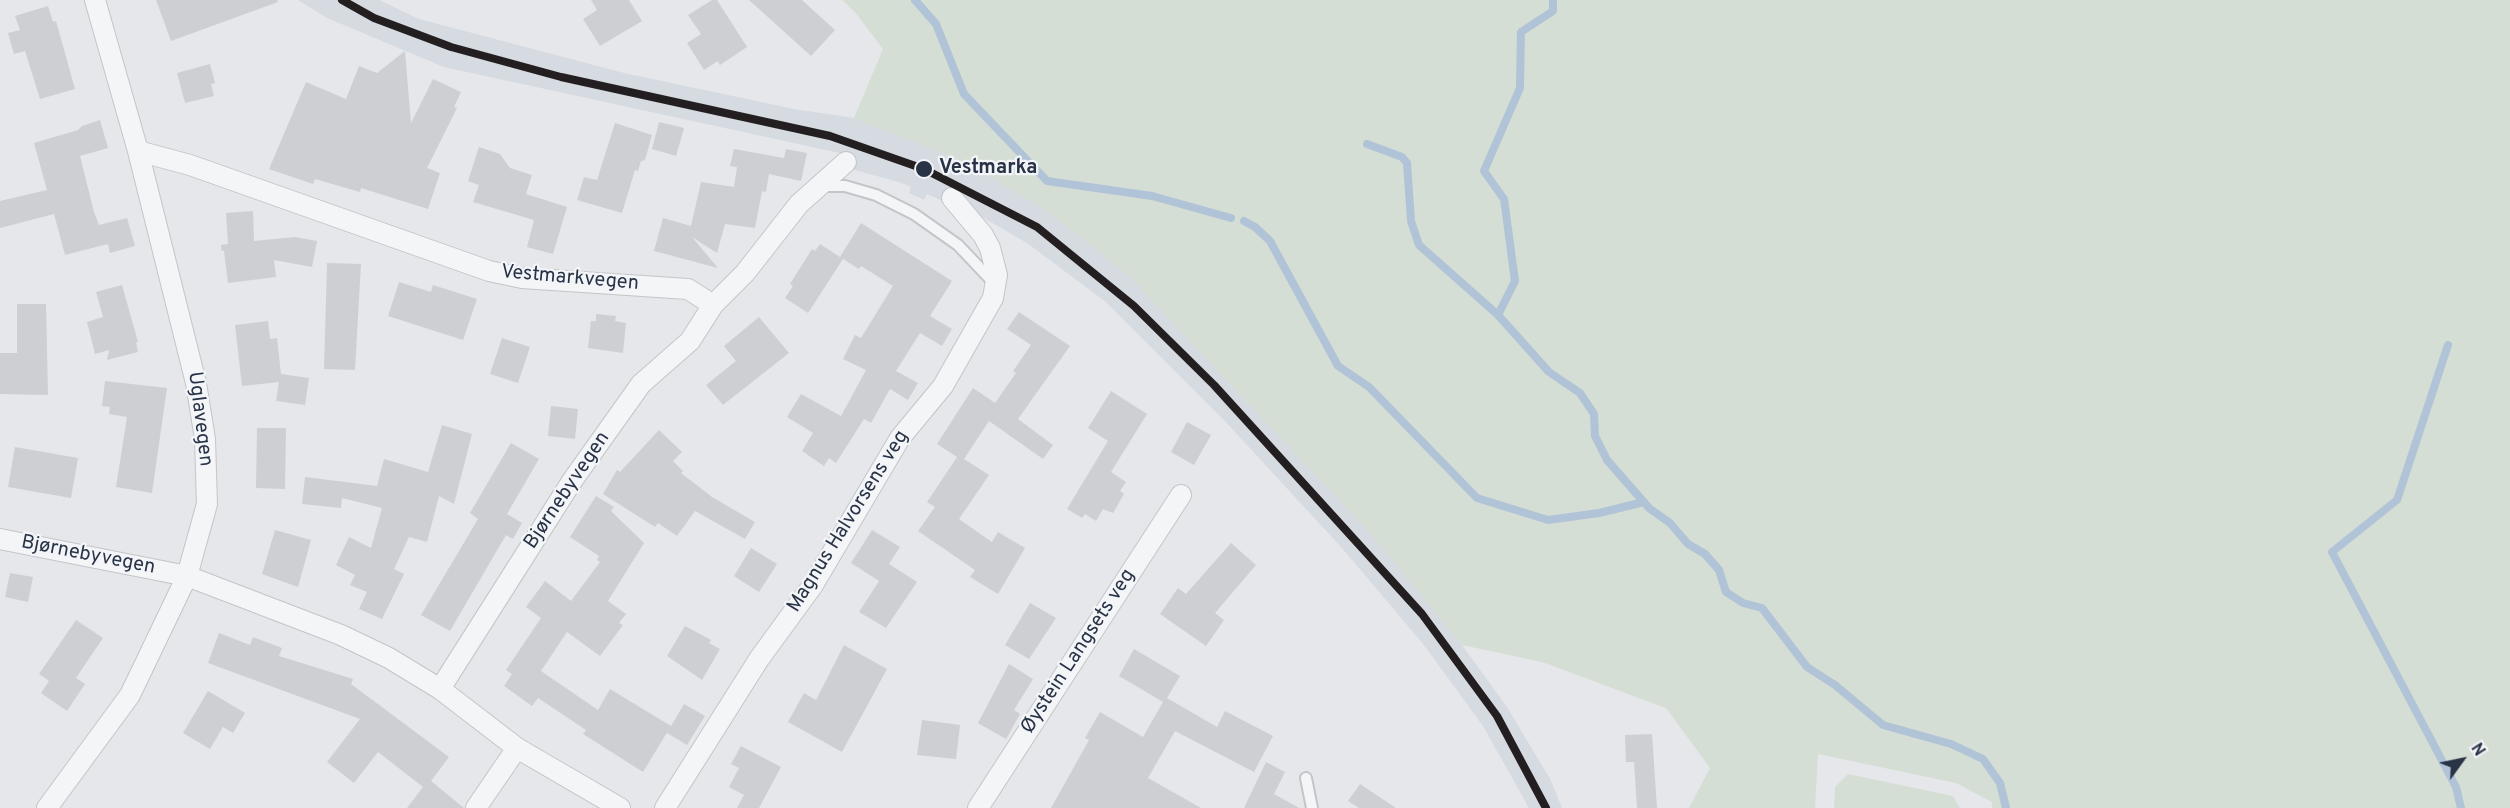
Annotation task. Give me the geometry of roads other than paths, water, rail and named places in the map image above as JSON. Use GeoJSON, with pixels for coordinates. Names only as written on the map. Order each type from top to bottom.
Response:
{"type":"FeatureCollection","features":[{"type":"Feature","properties":{"kind":"street","name":"Uglavegen"},"geometry":{"type":"LineString","coordinates":[[47,808],[130,695],[187,576],[207,504],[205,439],[196,383],[138,152],[95,0]]}},
{"type":"Feature","properties":{"kind":"street","name":"Vestmarkvegen"},"geometry":{"type":"LineString","coordinates":[[138,152],[190,165],[489,271],[522,278],[688,289],[713,305]]}},
{"type":"Feature","properties":{"kind":"street"},"geometry":{"type":"LineString","coordinates":[[713,305],[745,273],[775,233],[817,186],[846,162]]}},
{"type":"Feature","properties":{"kind":"street"},"geometry":{"type":"LineString","coordinates":[[952,198],[983,235],[990,248],[994,260],[995,292]]}},
{"type":"Feature","properties":{"kind":"street","name":"Magnus Halvorsens veg"},"geometry":{"type":"LineString","coordinates":[[665,808],[759,660],[813,585],[900,438],[943,386],[995,292]]}},
{"type":"Feature","properties":{"kind":"street","name":"Bjørnebyvegen"},"geometry":{"type":"LineString","coordinates":[[440,689],[579,472],[641,384],[690,341],[713,305]]}},
{"type":"Feature","properties":{"kind":"street","name":"Øystein Langsets veg"},"geometry":{"type":"LineString","coordinates":[[978,808],[1181,495]]}},
{"type":"Feature","properties":{"kind":"street","name":"Bjørnebyvegen"},"geometry":{"type":"LineString","coordinates":[[0,538],[187,576],[341,635],[389,658],[440,689],[517,748],[620,808]]}},
{"type":"Feature","properties":{"kind":"street"},"geometry":{"type":"LineString","coordinates":[[476,808],[517,748]]}},
{"type":"Feature","properties":{"kind":"lane"},"geometry":{"type":"LineString","coordinates":[[817,186],[845,186],[876,195],[914,214],[958,244],[986,272],[995,292]]}},
{"type":"Feature","properties":{"kind":"lane"},"geometry":{"type":"LineString","coordinates":[[1306,778],[1312,808]]}},
{"type":"Feature","properties":{"kind":"waterway"},"geometry":{"type":"LineString","coordinates":[[915,0],[936,24],[964,94],[1047,181],[1152,196],[1231,218]]}},
{"type":"Feature","properties":{"kind":"waterway"},"geometry":{"type":"LineString","coordinates":[[1553,0],[1553,11],[1521,32],[1520,88],[1484,171],[1504,199],[1515,281],[1498,315],[1549,372],[1580,393],[1594,414],[1595,436],[1607,460],[1649,508],[1670,523],[1688,544],[1705,554],[1719,570],[1726,592],[1743,603],[1762,608],[1807,667],[1835,685],[1883,725],[1951,744],[1983,759],[2000,783],[2006,808]]}},
{"type":"Feature","properties":{"kind":"waterway"},"geometry":{"type":"LineString","coordinates":[[1367,144],[1402,157],[1407,163],[1411,221],[1419,245],[1498,315]]}},
{"type":"Feature","properties":{"kind":"waterway"},"geometry":{"type":"LineString","coordinates":[[1244,221],[1255,227],[1270,241],[1338,366],[1369,387],[1477,498],[1548,520],[1599,513],[1644,502]]}},
{"type":"Feature","properties":{"kind":"waterway"},"geometry":{"type":"LineString","coordinates":[[2448,345],[2397,500],[2332,552],[2456,787],[2461,808]]}},
{"type":"Feature","properties":{"kind":"place","name":"Vestmarka"},"geometry":{"type":"Point","coordinates":[924,169]}}]}
